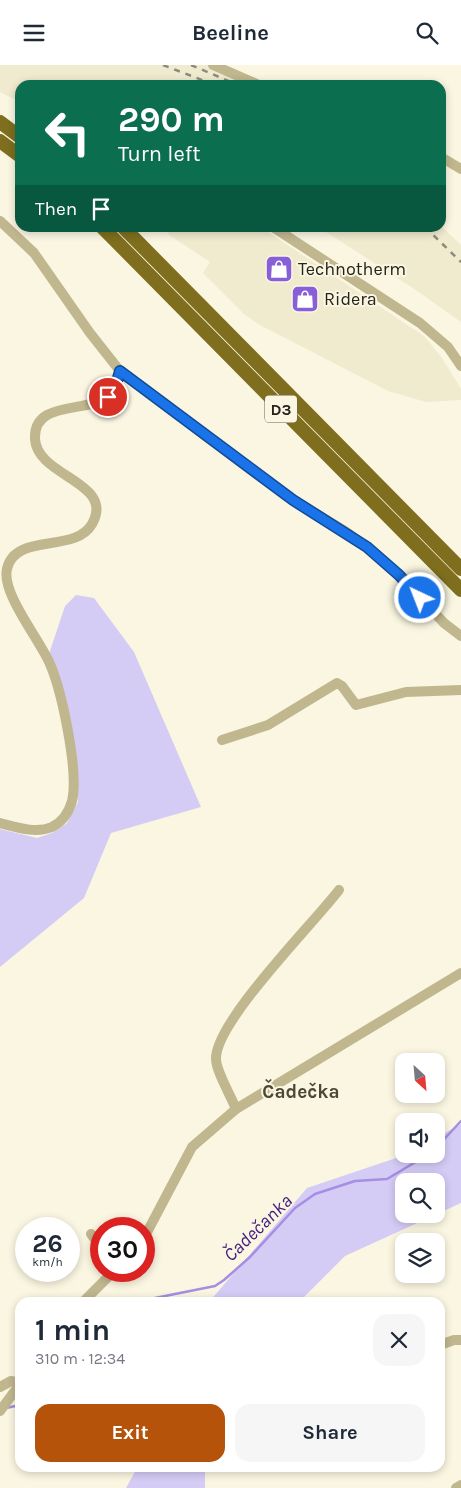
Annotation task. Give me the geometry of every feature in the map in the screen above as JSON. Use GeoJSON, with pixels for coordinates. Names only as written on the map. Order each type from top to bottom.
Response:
{"type":"FeatureCollection","features":[{"type":"Feature","properties":{"kind":"highway"},"geometry":{"type":"LineString","coordinates":[[0,121],[15,133]]}},
{"type":"Feature","properties":{"kind":"highway"},"geometry":{"type":"LineString","coordinates":[[0,141],[15,152]]}},
{"type":"Feature","properties":{"kind":"highway","name":"D3"},"geometry":{"type":"LineString","coordinates":[[107,232],[461,590]]}},
{"type":"Feature","properties":{"kind":"highway","name":"D3"},"geometry":{"type":"LineString","coordinates":[[128,232],[461,569]]}},
{"type":"Feature","properties":{"kind":"street"},"geometry":{"type":"LineString","coordinates":[[212,65],[247,80]]}},
{"type":"Feature","properties":{"kind":"street"},"geometry":{"type":"LineString","coordinates":[[446,160],[461,169]]}},
{"type":"Feature","properties":{"kind":"street"},"geometry":{"type":"LineString","coordinates":[[0,221],[34,253],[90,333],[120,371],[293,500],[367,547],[399,575],[444,623],[461,636]]}},
{"type":"Feature","properties":{"kind":"street"},"geometry":{"type":"LineString","coordinates":[[281,232],[420,323],[448,347],[461,366]]}},
{"type":"Feature","properties":{"kind":"street"},"geometry":{"type":"LineString","coordinates":[[0,823],[31,830],[51,827],[66,815],[73,794],[68,735],[57,682],[44,649],[11,595],[6,577],[7,568],[16,554],[24,549],[66,540],[83,534],[92,524],[96,510],[93,498],[84,486],[51,466],[40,455],[35,442],[36,429],[43,419],[52,412],[95,403],[108,397],[115,388],[120,371]]}},
{"type":"Feature","properties":{"kind":"street"},"geometry":{"type":"LineString","coordinates":[[222,740],[268,725],[337,683],[342,686],[356,705],[406,692],[461,689]]}},
{"type":"Feature","properties":{"kind":"street"},"geometry":{"type":"LineString","coordinates":[[236,1109],[216,1061],[218,1043],[266,973],[318,918],[338,891]]}},
{"type":"Feature","properties":{"kind":"street"},"geometry":{"type":"LineString","coordinates":[[155,1217],[192,1147],[236,1109],[461,973]]}},
{"type":"Feature","properties":{"kind":"street"},"geometry":{"type":"LineString","coordinates":[[88,1297],[103,1282]]}},
{"type":"Feature","properties":{"kind":"street"},"geometry":{"type":"LineString","coordinates":[[445,1344],[461,1340]]}},
{"type":"Feature","properties":{"kind":"street"},"geometry":{"type":"LineString","coordinates":[[0,1387],[11,1381],[15,1382]]}},
{"type":"Feature","properties":{"kind":"street"},"geometry":{"type":"LineString","coordinates":[[0,1411],[15,1391]]}},
{"type":"Feature","properties":{"kind":"street"},"geometry":{"type":"LineString","coordinates":[[456,1488],[461,1485]]}},
{"type":"Feature","properties":{"kind":"shaded area"},"geometry":{"type":"Polygon","coordinates":[[[0,65],[211,65],[243,80],[15,80],[15,100],[0,92],[0,65]]]}},
{"type":"Feature","properties":{"kind":"shaded area"},"geometry":{"type":"Polygon","coordinates":[[[446,231],[461,245],[461,322],[416,290],[326,232],[446,231]]]}},
{"type":"Feature","properties":{"kind":"shaded area"},"geometry":{"type":"Polygon","coordinates":[[[168,232],[268,232],[424,336],[442,358],[461,389],[461,400],[426,402],[388,391],[258,324],[244,314],[203,273],[210,262],[169,235],[168,232]]]}},
{"type":"Feature","properties":{"kind":"shaded area"},"geometry":{"type":"Polygon","coordinates":[[[76,595],[94,598],[134,652],[201,807],[111,833],[84,898],[0,967],[0,829],[37,838],[52,833],[67,823],[78,802],[71,735],[62,684],[49,654],[65,606],[76,595]]]}},
{"type":"Feature","properties":{"kind":"shaded area"},"geometry":{"type":"Polygon","coordinates":[[[461,1124],[461,1203],[445,1210],[445,1173],[395,1173],[395,1223],[417,1223],[345,1256],[304,1297],[213,1297],[307,1188],[395,1158],[395,1163],[445,1163],[445,1133],[461,1124]]]}},
{"type":"Feature","properties":{"kind":"shaded area"},"geometry":{"type":"Polygon","coordinates":[[[135,1472],[205,1472],[205,1488],[126,1488],[135,1472]]]}},
{"type":"Feature","properties":{"kind":"waterway","name":"Čadečanka"},"geometry":{"type":"LineString","coordinates":[[445,1138],[461,1121]]}},
{"type":"Feature","properties":{"kind":"waterway","name":"Čadečanka"},"geometry":{"type":"LineString","coordinates":[[160,1297],[215,1286],[250,1257],[295,1208],[315,1194],[355,1181],[387,1179],[414,1163]]}},
{"type":"Feature","properties":{"kind":"waterway","name":"Čadečanka"},"geometry":{"type":"LineString","coordinates":[[6,1408],[15,1406]]}},
{"type":"Feature","properties":{"kind":"railway"},"geometry":{"type":"LineString","coordinates":[[163,65],[202,80]]}},
{"type":"Feature","properties":{"kind":"railway"},"geometry":{"type":"LineString","coordinates":[[191,65],[226,80]]}},
{"type":"Feature","properties":{"kind":"railway"},"geometry":{"type":"LineString","coordinates":[[430,232],[461,262]]}},
{"type":"Feature","properties":{"kind":"place","name":"Technotherm"},"geometry":{"type":"Point","coordinates":[279,269]}},
{"type":"Feature","properties":{"kind":"place","name":"Ridera"},"geometry":{"type":"Point","coordinates":[305,299]}},
{"type":"Feature","properties":{"kind":"district","name":"Čadečka"},"geometry":{"type":"Point","coordinates":[301,1092]}},
{"type":"Feature","properties":{"kind":"route"},"geometry":{"type":"LineString","coordinates":[[108,397],[115,388],[120,371],[252,471],[293,500],[345,531],[367,547],[399,575],[420,598]]}}]}
